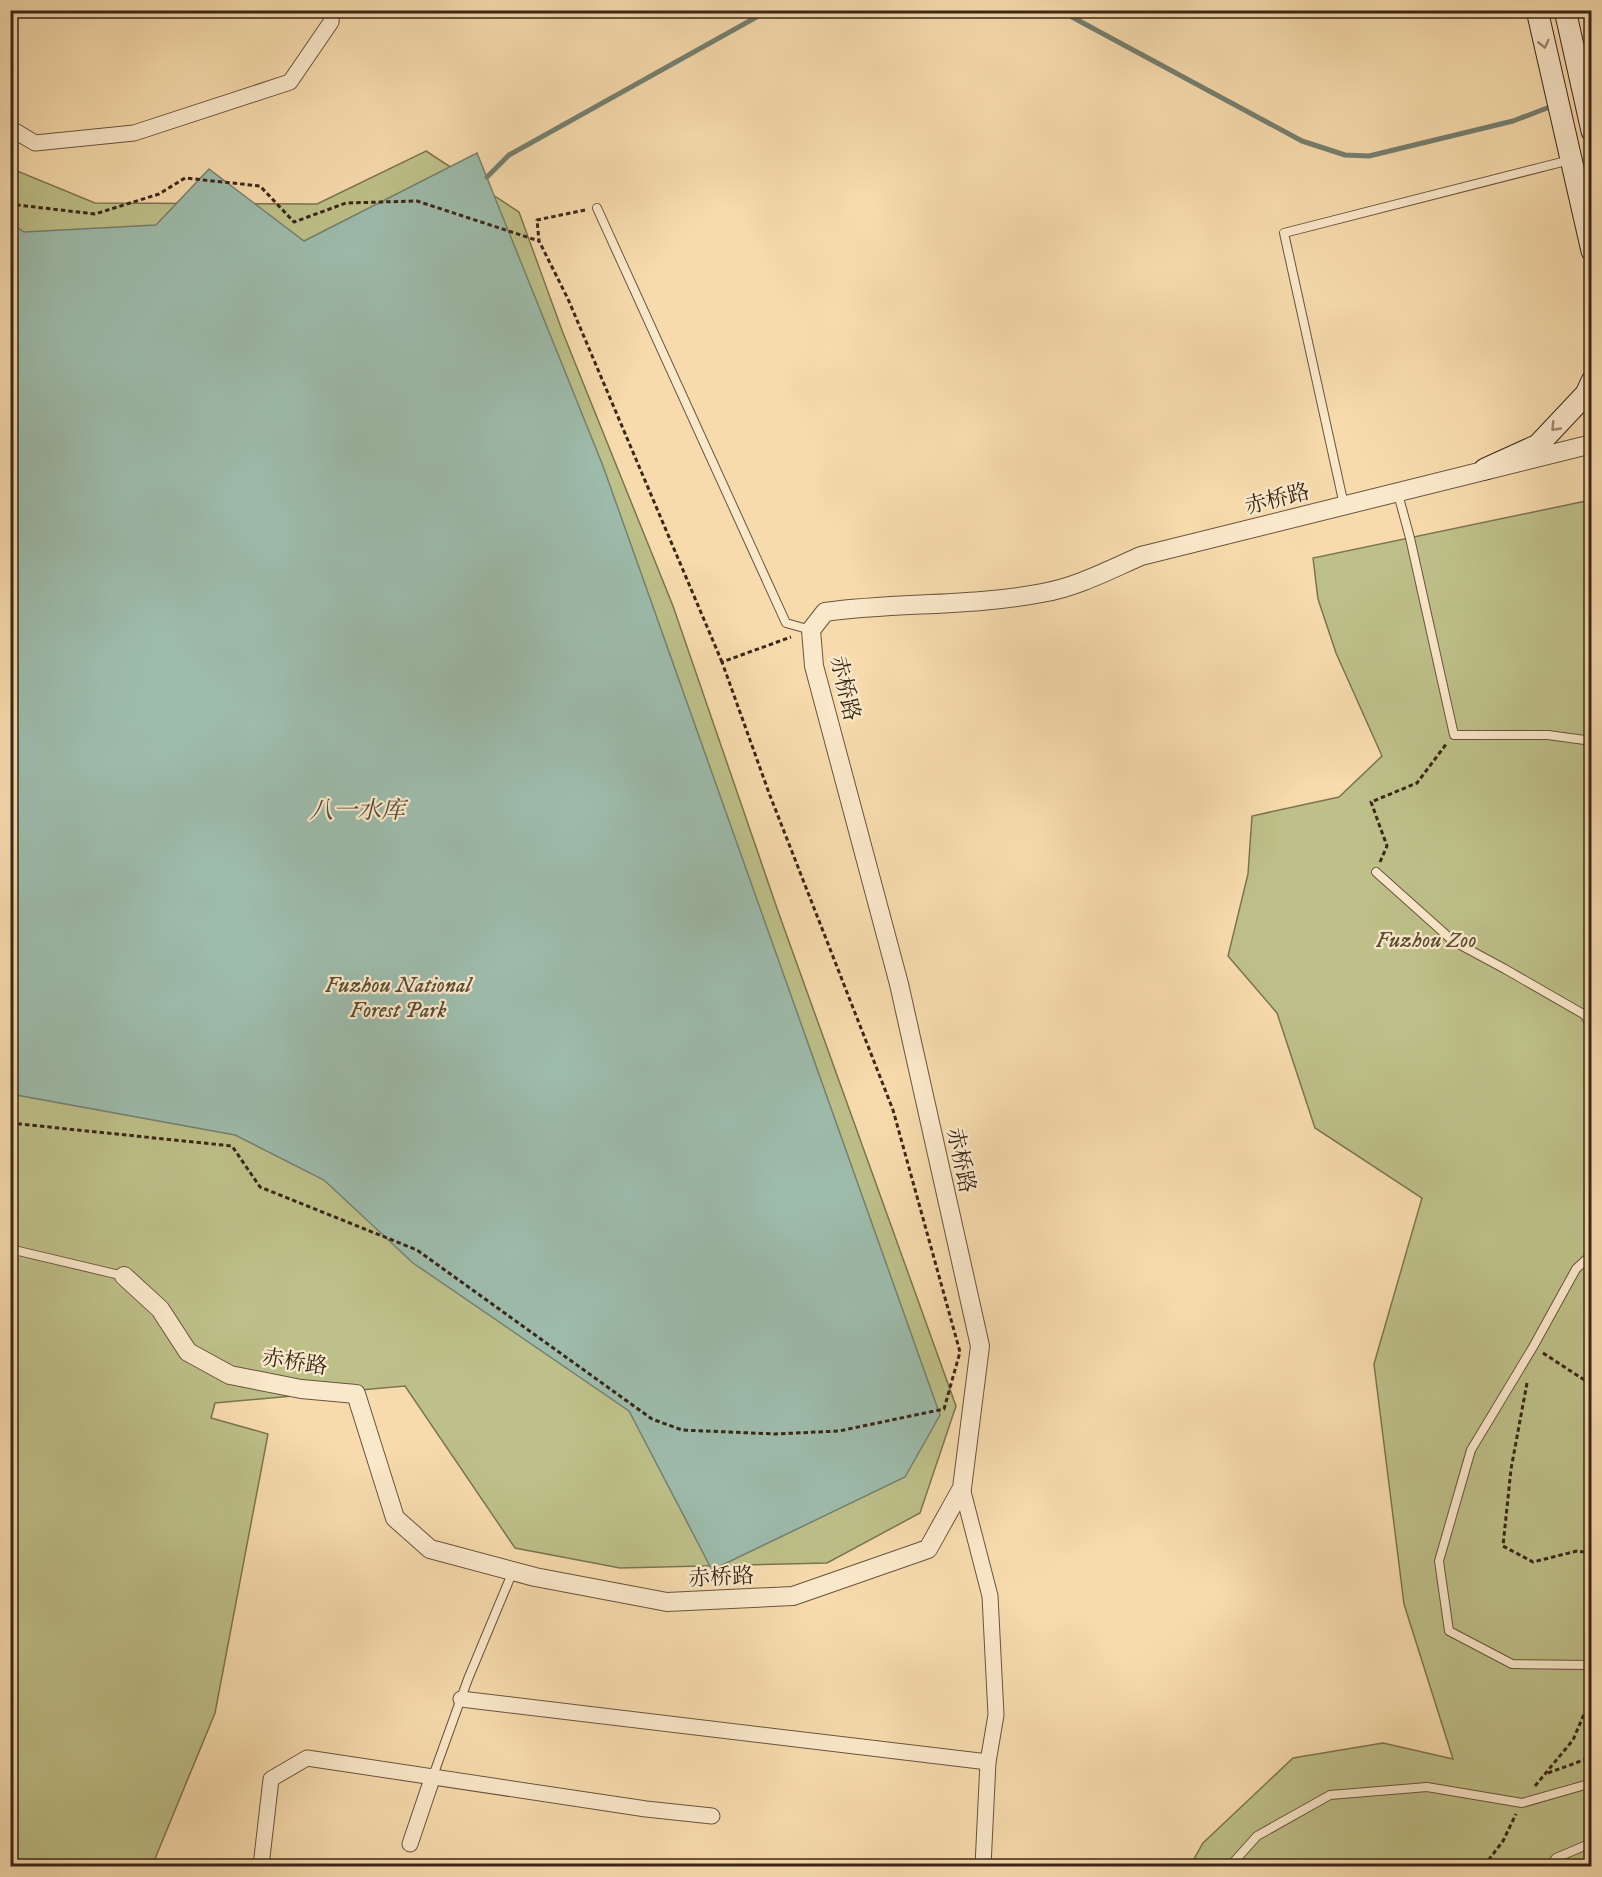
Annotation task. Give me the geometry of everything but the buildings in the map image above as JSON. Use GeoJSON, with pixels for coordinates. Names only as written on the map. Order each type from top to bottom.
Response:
{"type":"FeatureCollection","features":[{"type":"Feature","properties":{"kind":"main road"},"geometry":{"type":"LineString","coordinates":[[1537,10],[1592,251]]}},
{"type":"Feature","properties":{"kind":"main road"},"geometry":{"type":"LineString","coordinates":[[1565,10],[1591,128]]}},
{"type":"Feature","properties":{"kind":"main road"},"geometry":{"type":"LineString","coordinates":[[1485,469],[1538,444],[1587,394],[1592,381]]}},
{"type":"Feature","properties":{"kind":"street"},"geometry":{"type":"LineString","coordinates":[[10,128],[35,143],[134,133],[290,82],[328,14]]}},
{"type":"Feature","properties":{"kind":"street","name":"赤桥路"},"geometry":{"type":"LineString","coordinates":[[124,1276],[160,1309],[188,1352],[230,1375],[301,1389],[356,1394],[395,1518],[430,1549],[513,1571],[667,1602],[793,1596],[928,1549],[962,1488],[980,1346],[899,984],[814,666],[811,630],[825,612],[974,603],[1042,594],[1082,582],[1141,556],[1592,444]]}},
{"type":"Feature","properties":{"kind":"street"},"geometry":{"type":"LineString","coordinates":[[962,1488],[990,1596],[996,1715],[988,1762],[983,1866]]}},
{"type":"Feature","properties":{"kind":"street"},"geometry":{"type":"LineString","coordinates":[[461,1699],[988,1762]]}},
{"type":"Feature","properties":{"kind":"street"},"geometry":{"type":"LineString","coordinates":[[261,1866],[271,1779],[307,1758],[646,1809],[712,1816]]}},
{"type":"Feature","properties":{"kind":"street"},"geometry":{"type":"LineString","coordinates":[[410,1844],[432,1776]]}},
{"type":"Feature","properties":{"kind":"lane"},"geometry":{"type":"LineString","coordinates":[[1344,506],[1284,233],[1571,160]]}},
{"type":"Feature","properties":{"kind":"lane"},"geometry":{"type":"LineString","coordinates":[[597,208],[786,623],[811,630]]}},
{"type":"Feature","properties":{"kind":"lane"},"geometry":{"type":"LineString","coordinates":[[1397,491],[1410,538],[1454,735],[1548,735],[1592,741]]}},
{"type":"Feature","properties":{"kind":"lane"},"geometry":{"type":"LineString","coordinates":[[1376,872],[1453,941],[1585,1015],[1592,1029]]}},
{"type":"Feature","properties":{"kind":"lane"},"geometry":{"type":"LineString","coordinates":[[10,1249],[124,1276]]}},
{"type":"Feature","properties":{"kind":"lane"},"geometry":{"type":"LineString","coordinates":[[1591,1666],[1512,1664],[1449,1631],[1439,1562],[1471,1450],[1533,1347],[1576,1269],[1592,1254]]}},
{"type":"Feature","properties":{"kind":"lane"},"geometry":{"type":"LineString","coordinates":[[432,1776],[513,1571]]}},
{"type":"Feature","properties":{"kind":"lane"},"geometry":{"type":"LineString","coordinates":[[1230,1866],[1257,1836],[1330,1795],[1427,1787],[1522,1803],[1592,1783]]}},
{"type":"Feature","properties":{"kind":"lane"},"geometry":{"type":"LineString","coordinates":[[1551,1866],[1556,1858],[1592,1844]]}},
{"type":"Feature","properties":{"kind":"path"},"geometry":{"type":"LineString","coordinates":[[10,200],[18,205],[95,214],[159,194],[185,178],[260,186],[294,222],[346,203],[417,201],[539,241]]}},
{"type":"Feature","properties":{"kind":"path"},"geometry":{"type":"LineString","coordinates":[[10,1123],[232,1146],[260,1188],[417,1250],[652,1419],[682,1430],[775,1434],[839,1431],[944,1409],[960,1352],[893,1110],[769,793],[722,662],[568,299],[539,241],[537,220],[597,208]]}},
{"type":"Feature","properties":{"kind":"path"},"geometry":{"type":"LineString","coordinates":[[722,662],[811,630]]}},
{"type":"Feature","properties":{"kind":"path"},"geometry":{"type":"LineString","coordinates":[[1376,872],[1387,846],[1371,802],[1417,783],[1454,735]]}},
{"type":"Feature","properties":{"kind":"path"},"geometry":{"type":"LineString","coordinates":[[1533,1347],[1592,1385]]}},
{"type":"Feature","properties":{"kind":"path"},"geometry":{"type":"LineString","coordinates":[[1527,1380],[1511,1469],[1503,1546],[1533,1562],[1577,1551],[1592,1553]]}},
{"type":"Feature","properties":{"kind":"path"},"geometry":{"type":"LineString","coordinates":[[1484,1866],[1503,1841],[1522,1803],[1573,1740],[1587,1707],[1591,1666]]}},
{"type":"Feature","properties":{"kind":"path"},"geometry":{"type":"LineString","coordinates":[[1546,1773],[1592,1757]]}},
{"type":"Feature","properties":{"kind":"green space","name":"八一水库"},"geometry":{"type":"Polygon","coordinates":[[[426,151],[519,212],[563,333],[673,606],[779,914],[956,1406],[920,1513],[827,1563],[620,1568],[515,1548],[405,1386],[215,1403],[211,1418],[268,1434],[215,1713],[152,1866],[11,1866],[10,168],[95,203],[317,204],[426,151]]]}},
{"type":"Feature","properties":{"kind":"green space","name":"Fuzhou Zoo"},"geometry":{"type":"Polygon","coordinates":[[[1591,500],[1591,1866],[1190,1866],[1203,1843],[1293,1758],[1383,1743],[1453,1759],[1404,1604],[1374,1364],[1422,1198],[1315,1128],[1277,1013],[1228,956],[1248,874],[1252,816],[1339,797],[1382,756],[1336,653],[1318,599],[1313,558],[1591,500]]]}},
{"type":"Feature","properties":{"kind":"water","name":"八一水库"},"geometry":{"type":"Polygon","coordinates":[[[477,153],[603,466],[940,1415],[905,1477],[712,1570],[629,1411],[413,1263],[324,1180],[235,1135],[11,1094],[11,223],[24,232],[156,225],[209,169],[304,241],[477,153]]]}},
{"type":"Feature","properties":{"kind":"waterway"},"geometry":{"type":"LineString","coordinates":[[487,177],[509,155],[769,10]]}},
{"type":"Feature","properties":{"kind":"waterway"},"geometry":{"type":"LineString","coordinates":[[1059,10],[1302,141],[1345,155],[1369,156],[1513,121],[1555,105]]}},
{"type":"Feature","properties":{"kind":"park label","name":"Fuzhou National Forest Park"},"geometry":{"type":"Point","coordinates":[398,996]}}]}
